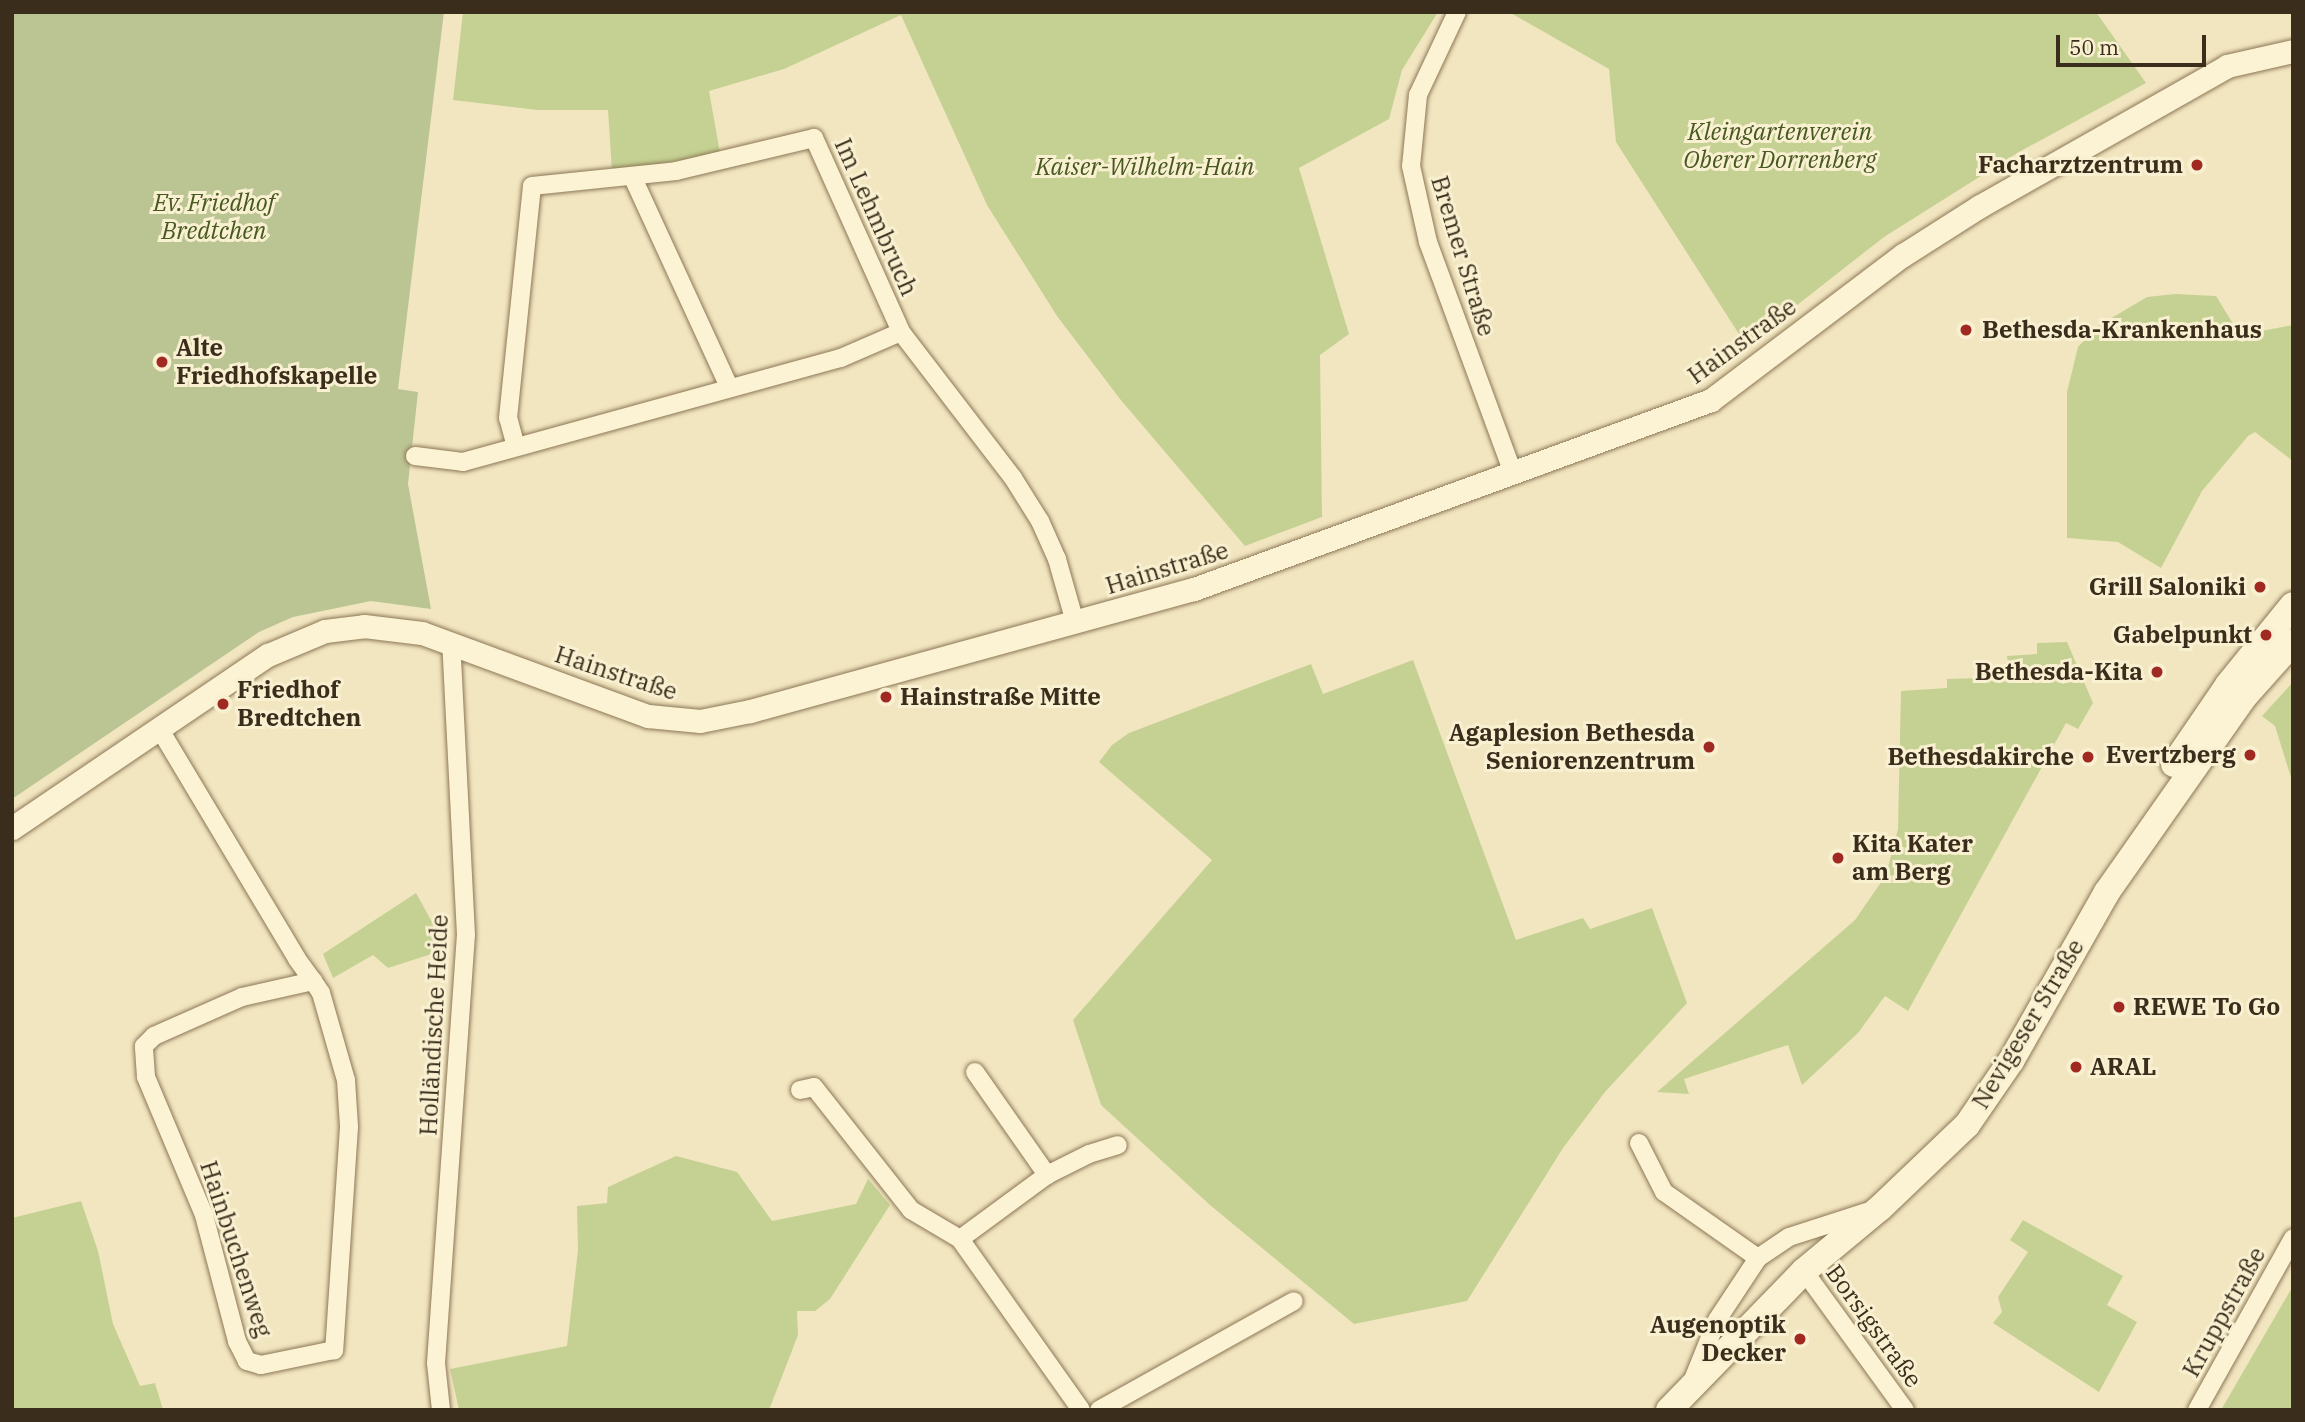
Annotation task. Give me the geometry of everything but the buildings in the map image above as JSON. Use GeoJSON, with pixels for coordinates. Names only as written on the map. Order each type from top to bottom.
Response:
{"type":"FeatureCollection","features":[{"type":"Feature","properties":{"kind":"main road","name":"Nevigeser Straße"},"geometry":{"type":"LineString","coordinates":[[2107,892],[2126,844],[2185,747],[2266,635],[2293,605]]}},
{"type":"Feature","properties":{"kind":"main road","name":"Nevigeser Straße"},"geometry":{"type":"LineString","coordinates":[[1669,1410],[1804,1271],[1881,1208],[1967,1125],[2011,1061],[2107,892],[2244,697],[2293,642]]}},
{"type":"Feature","properties":{"kind":"street","name":"Bremer Straße"},"geometry":{"type":"LineString","coordinates":[[1457,12],[1418,95],[1411,166],[1428,242],[1513,473]]}},
{"type":"Feature","properties":{"kind":"street","name":"Hainstraße"},"geometry":{"type":"LineString","coordinates":[[12,828],[268,655],[325,631],[388,627],[451,642],[648,716],[700,721],[1194,589],[1711,400],[1903,255],[1980,206],[2227,66],[2293,51]]}},
{"type":"Feature","properties":{"kind":"street","name":"Im Lehmbruch"},"geometry":{"type":"LineString","coordinates":[[516,447],[508,418],[531,186],[633,178],[814,138],[901,332],[1013,478],[1040,521],[1057,559],[1075,622]]}},
{"type":"Feature","properties":{"kind":"street"},"geometry":{"type":"LineString","coordinates":[[633,178],[729,387]]}},
{"type":"Feature","properties":{"kind":"street","name":"Im Lehmbruch"},"geometry":{"type":"LineString","coordinates":[[415,456],[463,462],[841,358],[901,332]]}},
{"type":"Feature","properties":{"kind":"street","name":"Holländische Heide"},"geometry":{"type":"LineString","coordinates":[[441,1410],[436,1363],[466,935],[451,642]]}},
{"type":"Feature","properties":{"kind":"street","name":"Hainbuchenweg"},"geometry":{"type":"LineString","coordinates":[[159,728],[313,981],[327,1009],[347,1092],[349,1127],[334,1350],[261,1365],[247,1361],[237,1341],[204,1215],[146,1077],[144,1046],[154,1036],[242,997],[313,981]]}},
{"type":"Feature","properties":{"kind":"street"},"geometry":{"type":"LineString","coordinates":[[975,1072],[1047,1175]]}},
{"type":"Feature","properties":{"kind":"street"},"geometry":{"type":"LineString","coordinates":[[800,1090],[814,1087],[911,1210],[960,1239],[1081,1410]]}},
{"type":"Feature","properties":{"kind":"street"},"geometry":{"type":"LineString","coordinates":[[1639,1143],[1664,1192],[1758,1258]]}},
{"type":"Feature","properties":{"kind":"street"},"geometry":{"type":"LineString","coordinates":[[960,1239],[1047,1175],[1089,1154],[1118,1145]]}},
{"type":"Feature","properties":{"kind":"street","name":"Nevigeser Straße"},"geometry":{"type":"LineString","coordinates":[[1690,1388],[1717,1320],[1758,1258],[1789,1237],[1881,1208]]}},
{"type":"Feature","properties":{"kind":"street","name":"Kruppstraße"},"geometry":{"type":"LineString","coordinates":[[2197,1410],[2293,1238]]}},
{"type":"Feature","properties":{"kind":"street","name":"Borsigstraße"},"geometry":{"type":"LineString","coordinates":[[1804,1271],[1905,1410]]}},
{"type":"Feature","properties":{"kind":"street"},"geometry":{"type":"LineString","coordinates":[[1099,1410],[1294,1301]]}},
{"type":"Feature","properties":{"kind":"green space","name":"Ev. Friedhof Bredtchen"},"geometry":{"type":"Polygon","coordinates":[[[12,12],[444,12],[398,389],[418,392],[408,484],[431,609],[371,601],[293,617],[259,632],[12,799],[12,12]]]}},
{"type":"Feature","properties":{"kind":"green space","name":"Kaiser-Wilhelm-Hain"},"geometry":{"type":"Polygon","coordinates":[[[463,12],[1438,12],[1402,70],[1389,119],[1299,168],[1349,334],[1320,355],[1322,517],[1245,546],[1120,399],[1057,316],[987,205],[901,15],[784,69],[709,91],[720,153],[612,172],[608,110],[537,110],[453,100],[463,12]]]}},
{"type":"Feature","properties":{"kind":"green space","name":"Kleingartenverein Oberer Dorrenberg"},"geometry":{"type":"Polygon","coordinates":[[[1509,12],[2096,12],[2146,83],[2019,152],[1884,237],[1746,345],[1616,142],[1609,69],[1509,12]]]}},
{"type":"Feature","properties":{"kind":"green space"},"geometry":{"type":"Polygon","coordinates":[[[2175,294],[2216,296],[2240,335],[2293,325],[2293,461],[2255,432],[2248,436],[2202,491],[2161,568],[2118,542],[2067,538],[2067,392],[2078,347],[2098,326],[2147,297],[2175,294]]]}},
{"type":"Feature","properties":{"kind":"green space"},"geometry":{"type":"Polygon","coordinates":[[[2067,642],[2093,703],[2078,729],[2066,723],[1908,1011],[1885,996],[1858,1033],[1802,1085],[1788,1045],[1684,1079],[1689,1094],[1657,1092],[1855,920],[1886,875],[1898,829],[1901,691],[1947,688],[1947,679],[1978,678],[1978,668],[2008,665],[2007,656],[2037,654],[2037,643],[2067,642]]]}},
{"type":"Feature","properties":{"kind":"green space"},"geometry":{"type":"Polygon","coordinates":[[[1413,660],[1516,940],[1583,918],[1590,929],[1652,908],[1687,1003],[1605,1092],[1563,1148],[1467,1301],[1354,1324],[1210,1205],[1101,1105],[1073,1020],[1212,860],[1099,762],[1112,745],[1129,733],[1311,664],[1323,694],[1413,660]]]}},
{"type":"Feature","properties":{"kind":"green space"},"geometry":{"type":"Polygon","coordinates":[[[2293,682],[2293,784],[2275,726],[2262,716],[2293,682]]]}},
{"type":"Feature","properties":{"kind":"green space"},"geometry":{"type":"Polygon","coordinates":[[[416,893],[447,949],[388,968],[373,955],[333,978],[323,954],[416,893]]]}},
{"type":"Feature","properties":{"kind":"green space"},"geometry":{"type":"Polygon","coordinates":[[[676,1156],[737,1172],[772,1221],[856,1204],[868,1179],[890,1205],[830,1299],[815,1311],[797,1311],[798,1335],[769,1410],[459,1410],[450,1369],[567,1346],[578,1250],[577,1206],[607,1203],[608,1187],[676,1156]]]}},
{"type":"Feature","properties":{"kind":"green space"},"geometry":{"type":"Polygon","coordinates":[[[81,1201],[98,1251],[113,1324],[140,1386],[155,1383],[163,1410],[12,1410],[12,1218],[81,1201]]]}},
{"type":"Feature","properties":{"kind":"green space"},"geometry":{"type":"Polygon","coordinates":[[[2023,1220],[2123,1276],[2107,1305],[2137,1322],[2099,1392],[1993,1323],[2002,1312],[1998,1297],[2028,1252],[2010,1240],[2023,1220]]]}},
{"type":"Feature","properties":{"kind":"green space"},"geometry":{"type":"Polygon","coordinates":[[[2293,1286],[2293,1410],[2221,1410],[2293,1286]]]}},
{"type":"Feature","properties":{"kind":"place","name":"Facharztzentrum"},"geometry":{"type":"Point","coordinates":[2197,165]}},
{"type":"Feature","properties":{"kind":"place","name":"Bethesda-Krankenhaus"},"geometry":{"type":"Point","coordinates":[1966,330]}},
{"type":"Feature","properties":{"kind":"place","name":"Alte Friedhofskapelle"},"geometry":{"type":"Point","coordinates":[162,362]}},
{"type":"Feature","properties":{"kind":"place","name":"Grill Saloniki"},"geometry":{"type":"Point","coordinates":[2260,587]}},
{"type":"Feature","properties":{"kind":"place","name":"Gabelpunkt"},"geometry":{"type":"Point","coordinates":[2266,635]}},
{"type":"Feature","properties":{"kind":"place","name":"Bethesda-Kita"},"geometry":{"type":"Point","coordinates":[2157,672]}},
{"type":"Feature","properties":{"kind":"place","name":"Hainstraße Mitte"},"geometry":{"type":"Point","coordinates":[886,697]}},
{"type":"Feature","properties":{"kind":"place","name":"Friedhof Bredtchen"},"geometry":{"type":"Point","coordinates":[223,704]}},
{"type":"Feature","properties":{"kind":"place","name":"Agaplesion Bethesda Seniorenzentrum"},"geometry":{"type":"Point","coordinates":[1709,747]}},
{"type":"Feature","properties":{"kind":"place","name":"Evertzberg"},"geometry":{"type":"Point","coordinates":[2250,755]}},
{"type":"Feature","properties":{"kind":"place","name":"Bethesdakirche"},"geometry":{"type":"Point","coordinates":[2088,757]}},
{"type":"Feature","properties":{"kind":"place","name":"Kita Kater am Berg"},"geometry":{"type":"Point","coordinates":[1838,858]}},
{"type":"Feature","properties":{"kind":"place","name":"REWE To Go"},"geometry":{"type":"Point","coordinates":[2119,1007]}},
{"type":"Feature","properties":{"kind":"place","name":"ARAL"},"geometry":{"type":"Point","coordinates":[2076,1067]}},
{"type":"Feature","properties":{"kind":"place","name":"Augenoptik Decker"},"geometry":{"type":"Point","coordinates":[1800,1339]}}]}
